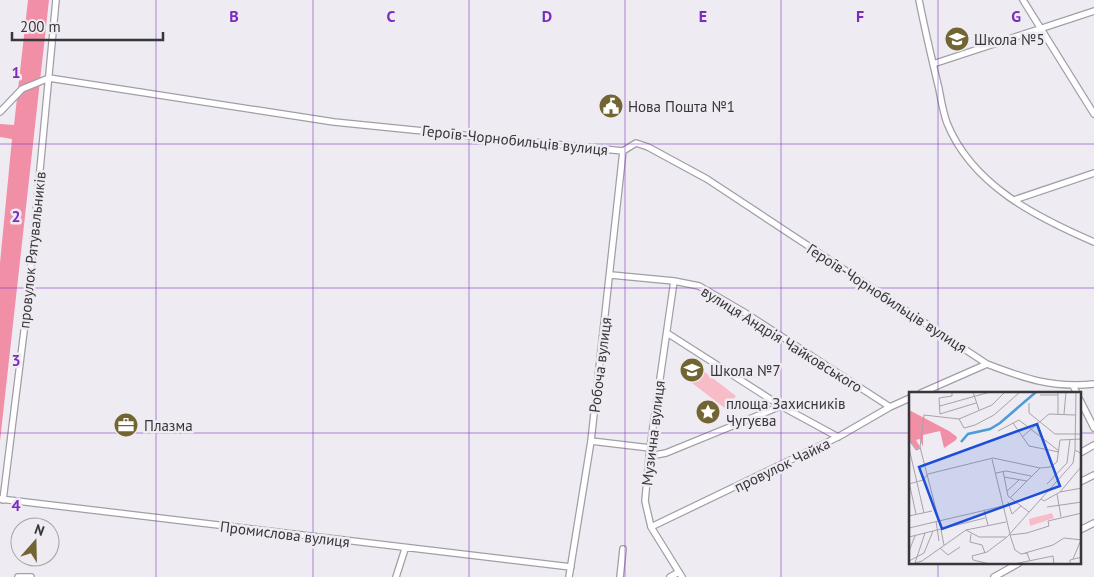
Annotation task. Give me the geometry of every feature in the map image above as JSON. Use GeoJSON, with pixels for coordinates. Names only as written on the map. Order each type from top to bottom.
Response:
{"type":"FeatureCollection","features":[{"type":"Feature","properties":{"kind":"street","name":"провулок Рятувальників"},"geometry":{"type":"LineString","coordinates":[[1,499],[27,307],[56,0]]}},
{"type":"Feature","properties":{"kind":"street"},"geometry":{"type":"LineString","coordinates":[[919,0],[947,122],[956,140],[981,173],[1014,200],[1042,219],[1094,242]]}},
{"type":"Feature","properties":{"kind":"street"},"geometry":{"type":"LineString","coordinates":[[1023,0],[1094,114]]}},
{"type":"Feature","properties":{"kind":"street"},"geometry":{"type":"LineString","coordinates":[[933,64],[1094,11]]}},
{"type":"Feature","properties":{"kind":"street"},"geometry":{"type":"LineString","coordinates":[[0,112],[22,89],[49,78]]}},
{"type":"Feature","properties":{"kind":"street","name":"Героїв-Чорнобильців вулиця"},"geometry":{"type":"LineString","coordinates":[[49,78],[334,122],[624,151],[636,143],[648,147],[707,179],[988,364],[1030,381],[1073,386],[1094,384]]}},
{"type":"Feature","properties":{"kind":"street","name":"Робоча вулиця"},"geometry":{"type":"LineString","coordinates":[[569,577],[591,441],[624,151]]}},
{"type":"Feature","properties":{"kind":"street"},"geometry":{"type":"LineString","coordinates":[[1014,200],[1094,173]]}},
{"type":"Feature","properties":{"kind":"street","name":"вулиця Андрія Чайковського"},"geometry":{"type":"LineString","coordinates":[[611,275],[674,281],[699,286],[890,407]]}},
{"type":"Feature","properties":{"kind":"street","name":"Музична вулиця"},"geometry":{"type":"LineString","coordinates":[[674,281],[644,501],[651,527],[680,575]]}},
{"type":"Feature","properties":{"kind":"street"},"geometry":{"type":"LineString","coordinates":[[667,333],[781,406],[838,438]]}},
{"type":"Feature","properties":{"kind":"street"},"geometry":{"type":"LineString","coordinates":[[923,392],[988,364]]}},
{"type":"Feature","properties":{"kind":"street"},"geometry":{"type":"LineString","coordinates":[[1073,386],[1076,392]]}},
{"type":"Feature","properties":{"kind":"street","name":"провулок Чайка"},"geometry":{"type":"LineString","coordinates":[[651,527],[838,438],[890,407],[909,398]]}},
{"type":"Feature","properties":{"kind":"street"},"geometry":{"type":"LineString","coordinates":[[1082,404],[1094,428]]}},
{"type":"Feature","properties":{"kind":"street"},"geometry":{"type":"LineString","coordinates":[[650,456],[666,453],[781,406]]}},
{"type":"Feature","properties":{"kind":"street"},"geometry":{"type":"LineString","coordinates":[[591,441],[650,448]]}},
{"type":"Feature","properties":{"kind":"street"},"geometry":{"type":"LineString","coordinates":[[1082,452],[1094,445]]}},
{"type":"Feature","properties":{"kind":"street"},"geometry":{"type":"LineString","coordinates":[[1082,481],[1094,475]]}},
{"type":"Feature","properties":{"kind":"street","name":"Промислова вулиця"},"geometry":{"type":"LineString","coordinates":[[1,499],[405,549],[571,567]]}},
{"type":"Feature","properties":{"kind":"street"},"geometry":{"type":"LineString","coordinates":[[1082,529],[1094,523]]}},
{"type":"Feature","properties":{"kind":"street"},"geometry":{"type":"LineString","coordinates":[[396,577],[405,549]]}},
{"type":"Feature","properties":{"kind":"street"},"geometry":{"type":"LineString","coordinates":[[620,577],[622,549]]}},
{"type":"Feature","properties":{"kind":"street"},"geometry":{"type":"LineString","coordinates":[[994,577],[1017,564]]}},
{"type":"Feature","properties":{"kind":"street"},"geometry":{"type":"LineString","coordinates":[[670,577],[680,575]]}},
{"type":"Feature","properties":{"kind":"street"},"geometry":{"type":"LineString","coordinates":[[18,577],[31,577]]}},
{"type":"Feature","properties":{"kind":"shaded area"},"geometry":{"type":"Polygon","coordinates":[[[28,0],[49,0],[0,441],[0,263],[12,139],[0,137],[0,124],[14,125],[28,0]]]}},
{"type":"Feature","properties":{"kind":"shaded area"},"geometry":{"type":"Polygon","coordinates":[[[702,370],[736,396],[726,409],[692,383],[702,370]]]}},
{"type":"Feature","properties":{"kind":"place","name":"Школа №5"},"geometry":{"type":"Point","coordinates":[957,39]}},
{"type":"Feature","properties":{"kind":"place","name":"Нова Пошта №1"},"geometry":{"type":"Point","coordinates":[611,106]}},
{"type":"Feature","properties":{"kind":"place","name":"Школа №7"},"geometry":{"type":"Point","coordinates":[692,370]}},
{"type":"Feature","properties":{"kind":"place","name":"площа Захисників Чугуєва"},"geometry":{"type":"Point","coordinates":[708,412]}},
{"type":"Feature","properties":{"kind":"place","name":"Плазма"},"geometry":{"type":"Point","coordinates":[126,425]}}]}
